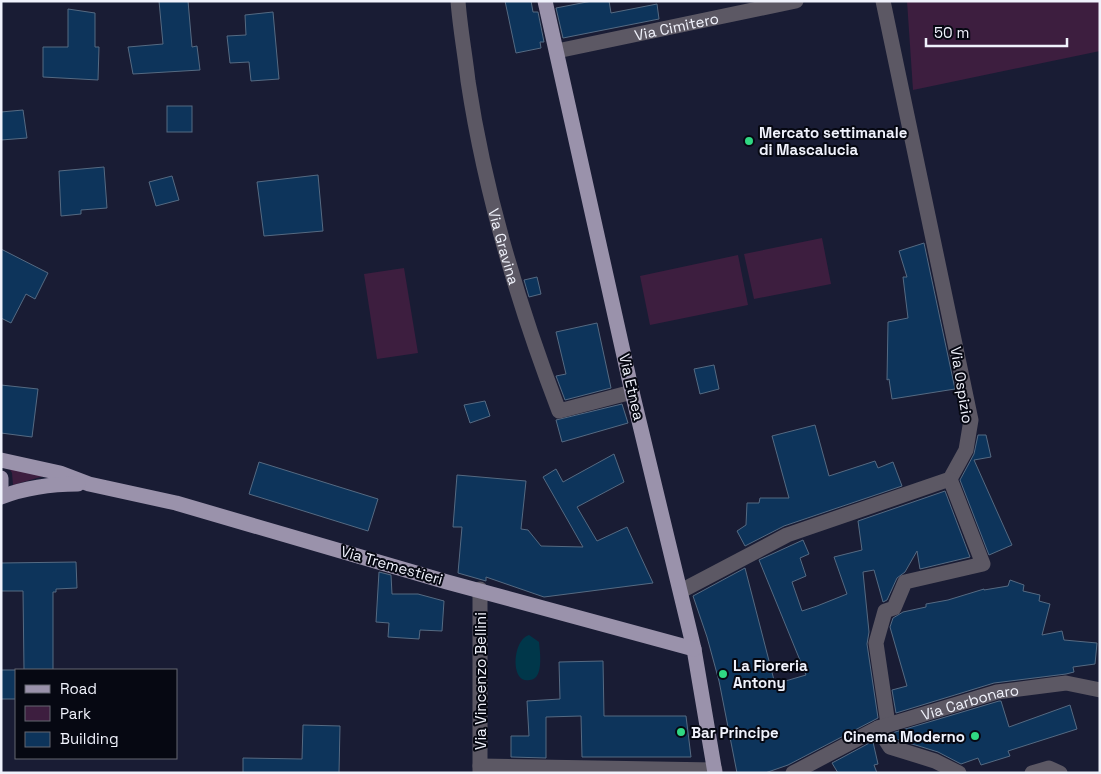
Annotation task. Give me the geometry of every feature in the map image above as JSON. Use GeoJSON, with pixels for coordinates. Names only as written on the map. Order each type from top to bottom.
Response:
{"type":"FeatureCollection","features":[{"type":"Feature","properties":{"kind":"main road","name":"Via Etnea"},"geometry":{"type":"LineString","coordinates":[[545,1],[632,392],[694,649],[715,771]]}},
{"type":"Feature","properties":{"kind":"main road"},"geometry":{"type":"LineString","coordinates":[[1,460],[60,473],[89,484]]}},
{"type":"Feature","properties":{"kind":"main road"},"geometry":{"type":"LineString","coordinates":[[1,478],[1,486]]}},
{"type":"Feature","properties":{"kind":"main road"},"geometry":{"type":"LineString","coordinates":[[1,497],[26,488],[45,484],[89,484]]}},
{"type":"Feature","properties":{"kind":"main road","name":"Via Tremestieri"},"geometry":{"type":"LineString","coordinates":[[89,484],[176,503],[447,582],[480,589],[694,649]]}},
{"type":"Feature","properties":{"kind":"street","name":"Via Gravina"},"geometry":{"type":"LineString","coordinates":[[458,1],[476,134],[509,264],[532,339],[559,411],[632,392]]}},
{"type":"Feature","properties":{"kind":"street","name":"Via Cimitero"},"geometry":{"type":"LineString","coordinates":[[557,50],[796,1]]}},
{"type":"Feature","properties":{"kind":"street","name":"Via Ospizio"},"geometry":{"type":"LineString","coordinates":[[883,1],[971,420],[966,450],[950,479]]}},
{"type":"Feature","properties":{"kind":"street"},"geometry":{"type":"LineString","coordinates":[[681,591],[787,534],[950,479],[983,564],[905,582],[894,608],[885,611],[876,643],[883,726],[890,748],[935,761],[959,773]]}},
{"type":"Feature","properties":{"kind":"street","name":"Via Vincenzo Bellini"},"geometry":{"type":"LineString","coordinates":[[480,589],[480,770]]}},
{"type":"Feature","properties":{"kind":"street","name":"Via Carbonaro"},"geometry":{"type":"LineString","coordinates":[[793,773],[883,726],[997,692],[1066,683],[1100,690]]}},
{"type":"Feature","properties":{"kind":"street"},"geometry":{"type":"LineString","coordinates":[[1032,773],[1048,768],[1060,773]]}},
{"type":"Feature","properties":{"kind":"street"},"geometry":{"type":"LineString","coordinates":[[480,770],[715,771]]}},
{"type":"Feature","properties":{"kind":"green space"},"geometry":{"type":"Polygon","coordinates":[[[907,1],[1100,1],[1100,51],[913,90],[907,1]]]}},
{"type":"Feature","properties":{"kind":"green space"},"geometry":{"type":"Polygon","coordinates":[[[822,238],[831,284],[754,299],[744,254],[822,238]]]}},
{"type":"Feature","properties":{"kind":"green space"},"geometry":{"type":"Polygon","coordinates":[[[738,255],[748,305],[650,325],[640,276],[738,255]]]}},
{"type":"Feature","properties":{"kind":"green space"},"geometry":{"type":"Polygon","coordinates":[[[404,268],[418,353],[377,359],[364,274],[404,268]]]}},
{"type":"Feature","properties":{"kind":"green space"},"geometry":{"type":"Polygon","coordinates":[[[9,468],[44,476],[13,485],[12,473],[9,468]]]}},
{"type":"Feature","properties":{"kind":"water"},"geometry":{"type":"Polygon","coordinates":[[[529,635],[539,642],[540,664],[537,675],[527,680],[519,676],[516,666],[516,653],[521,642],[529,635]]]}},
{"type":"Feature","properties":{"kind":"building"},"geometry":{"type":"Polygon","coordinates":[[[159,1],[188,1],[192,47],[197,46],[200,70],[133,74],[128,47],[163,44],[159,1]]]}},
{"type":"Feature","properties":{"kind":"building"},"geometry":{"type":"Polygon","coordinates":[[[505,1],[531,1],[533,12],[538,12],[544,42],[540,42],[541,48],[516,53],[505,1]]]}},
{"type":"Feature","properties":{"kind":"building"},"geometry":{"type":"Polygon","coordinates":[[[592,1],[609,1],[611,13],[657,4],[659,19],[563,38],[556,8],[592,1]]]}},
{"type":"Feature","properties":{"kind":"building"},"geometry":{"type":"Polygon","coordinates":[[[68,9],[95,13],[95,47],[99,47],[98,80],[43,77],[43,47],[68,47],[68,9]]]}},
{"type":"Feature","properties":{"kind":"building"},"geometry":{"type":"Polygon","coordinates":[[[273,12],[279,79],[251,81],[249,62],[230,63],[227,36],[246,35],[245,15],[273,12]]]}},
{"type":"Feature","properties":{"kind":"building"},"geometry":{"type":"Polygon","coordinates":[[[167,106],[192,106],[192,132],[167,132],[167,106]]]}},
{"type":"Feature","properties":{"kind":"building"},"geometry":{"type":"Polygon","coordinates":[[[23,110],[27,138],[1,140],[1,112],[23,110]]]}},
{"type":"Feature","properties":{"kind":"building"},"geometry":{"type":"Polygon","coordinates":[[[104,167],[107,208],[81,210],[81,214],[61,216],[59,171],[104,167]]]}},
{"type":"Feature","properties":{"kind":"building"},"geometry":{"type":"Polygon","coordinates":[[[318,175],[323,231],[264,236],[257,182],[318,175]]]}},
{"type":"Feature","properties":{"kind":"building"},"geometry":{"type":"Polygon","coordinates":[[[172,176],[179,200],[156,206],[149,182],[172,176]]]}},
{"type":"Feature","properties":{"kind":"building"},"geometry":{"type":"Polygon","coordinates":[[[924,243],[955,389],[892,399],[889,379],[887,380],[888,322],[908,318],[903,277],[907,277],[899,251],[924,243]]]}},
{"type":"Feature","properties":{"kind":"building"},"geometry":{"type":"Polygon","coordinates":[[[1,249],[48,273],[35,299],[26,294],[11,323],[1,318],[1,249]]]}},
{"type":"Feature","properties":{"kind":"building"},"geometry":{"type":"Polygon","coordinates":[[[537,277],[541,294],[529,297],[524,280],[537,277]]]}},
{"type":"Feature","properties":{"kind":"building"},"geometry":{"type":"Polygon","coordinates":[[[597,323],[611,388],[565,400],[556,376],[566,374],[556,332],[597,323]]]}},
{"type":"Feature","properties":{"kind":"building"},"geometry":{"type":"Polygon","coordinates":[[[714,365],[719,389],[700,394],[694,369],[714,365]]]}},
{"type":"Feature","properties":{"kind":"building"},"geometry":{"type":"Polygon","coordinates":[[[1,385],[38,389],[32,437],[1,433],[1,385]]]}},
{"type":"Feature","properties":{"kind":"building"},"geometry":{"type":"Polygon","coordinates":[[[485,401],[490,416],[470,423],[464,405],[485,401]]]}},
{"type":"Feature","properties":{"kind":"building"},"geometry":{"type":"Polygon","coordinates":[[[622,404],[628,423],[562,442],[556,420],[622,404]]]}},
{"type":"Feature","properties":{"kind":"building"},"geometry":{"type":"Polygon","coordinates":[[[815,425],[829,476],[875,461],[878,468],[893,462],[902,486],[784,526],[745,546],[737,531],[746,525],[747,503],[759,503],[760,498],[789,498],[772,436],[815,425]]]}},
{"type":"Feature","properties":{"kind":"building"},"geometry":{"type":"Polygon","coordinates":[[[978,435],[986,435],[991,457],[974,460],[1012,545],[989,555],[960,480],[974,454],[978,435]]]}},
{"type":"Feature","properties":{"kind":"building"},"geometry":{"type":"Polygon","coordinates":[[[614,454],[624,482],[577,507],[597,541],[627,527],[653,583],[544,597],[486,577],[486,581],[458,573],[462,527],[453,527],[457,475],[526,481],[521,529],[528,530],[541,546],[583,547],[543,477],[556,469],[563,482],[614,454]]]}},
{"type":"Feature","properties":{"kind":"building"},"geometry":{"type":"Polygon","coordinates":[[[259,462],[378,499],[368,531],[249,494],[259,462]]]}},
{"type":"Feature","properties":{"kind":"building"},"geometry":{"type":"Polygon","coordinates":[[[945,491],[970,557],[920,569],[917,551],[905,572],[897,578],[887,600],[883,602],[874,570],[863,572],[869,632],[867,644],[878,718],[788,765],[765,773],[737,773],[719,681],[693,596],[745,568],[775,684],[806,675],[759,560],[803,540],[809,554],[800,558],[806,576],[792,582],[802,611],[817,606],[847,594],[834,557],[862,550],[858,521],[945,491]]]}},
{"type":"Feature","properties":{"kind":"building"},"geometry":{"type":"Polygon","coordinates":[[[76,562],[77,588],[56,589],[56,592],[53,592],[53,669],[24,669],[23,591],[1,591],[1,563],[76,562]]]}},
{"type":"Feature","properties":{"kind":"building"},"geometry":{"type":"Polygon","coordinates":[[[379,572],[391,575],[392,594],[418,594],[444,601],[442,631],[420,630],[419,639],[388,637],[389,623],[376,622],[379,572]]]}},
{"type":"Feature","properties":{"kind":"building"},"geometry":{"type":"Polygon","coordinates":[[[1010,580],[1024,585],[1023,591],[1040,595],[1039,601],[1050,604],[1042,635],[1062,631],[1064,640],[1097,643],[1095,664],[1073,667],[1074,672],[1066,674],[994,683],[896,713],[892,690],[907,686],[890,627],[893,618],[903,612],[926,607],[926,604],[948,600],[984,589],[1008,586],[1010,580]]]}},
{"type":"Feature","properties":{"kind":"building"},"geometry":{"type":"Polygon","coordinates":[[[603,661],[604,716],[686,716],[691,757],[582,757],[581,716],[546,717],[546,758],[511,757],[511,736],[529,736],[527,701],[560,699],[559,662],[603,661]]]}},
{"type":"Feature","properties":{"kind":"building"},"geometry":{"type":"Polygon","coordinates":[[[1,670],[15,670],[15,699],[1,699],[1,670]]]}},
{"type":"Feature","properties":{"kind":"building","name":"Cinema Moderno"},"geometry":{"type":"Polygon","coordinates":[[[1001,701],[1009,727],[1070,705],[1077,729],[1008,751],[1010,756],[981,765],[978,758],[961,764],[938,752],[896,739],[892,733],[1001,701]]]}},
{"type":"Feature","properties":{"kind":"building"},"geometry":{"type":"Polygon","coordinates":[[[303,725],[340,726],[339,773],[243,773],[243,758],[302,759],[303,725]]]}},
{"type":"Feature","properties":{"kind":"building"},"geometry":{"type":"Polygon","coordinates":[[[875,740],[876,742],[873,742],[878,764],[874,765],[877,773],[838,773],[832,763],[875,740]]]}},
{"type":"Feature","properties":{"kind":"place","name":"Mercato settimanale di Mascalucia"},"geometry":{"type":"Point","coordinates":[749,141]}},
{"type":"Feature","properties":{"kind":"place","name":"La Fioreria Antony"},"geometry":{"type":"Point","coordinates":[723,674]}},
{"type":"Feature","properties":{"kind":"place","name":"Bar Principe"},"geometry":{"type":"Point","coordinates":[681,732]}},
{"type":"Feature","properties":{"kind":"place","name":"Cinema Moderno"},"geometry":{"type":"Point","coordinates":[975,736]}}]}
